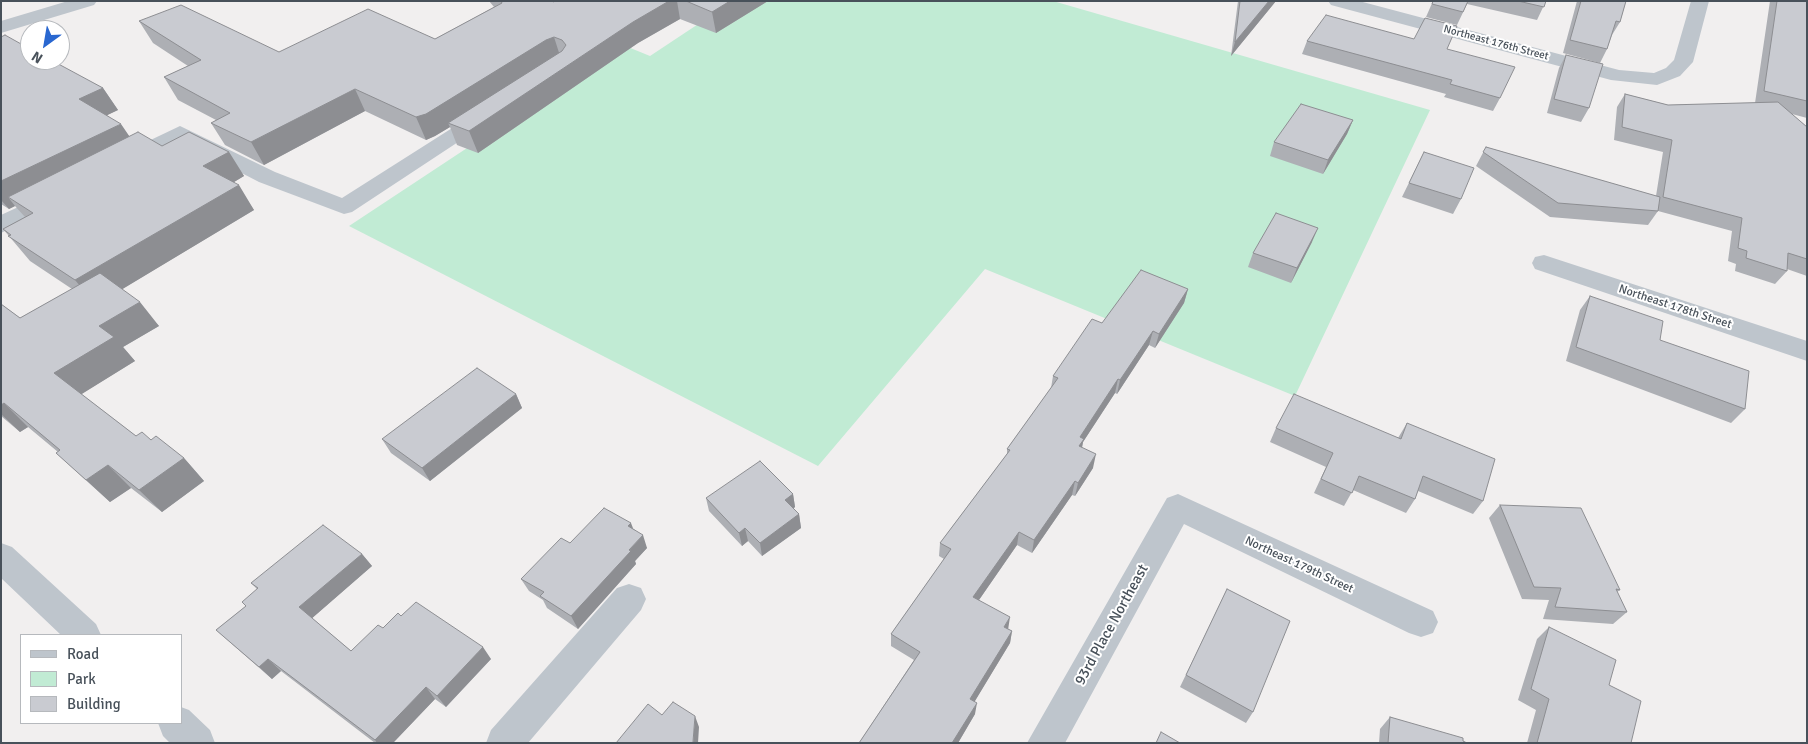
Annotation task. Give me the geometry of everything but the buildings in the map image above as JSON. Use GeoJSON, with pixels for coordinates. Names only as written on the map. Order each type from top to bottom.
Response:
{"type":"FeatureCollection","features":[{"type":"Feature","properties":{"kind":"street"},"geometry":{"type":"LineString","coordinates":[[1,27],[88,1]]}},
{"type":"Feature","properties":{"kind":"street","name":"Northeast 176th Street"},"geometry":{"type":"LineString","coordinates":[[1337,1],[1618,76],[1656,79],[1673,72],[1683,62],[1700,1]]}},
{"type":"Feature","properties":{"kind":"street"},"geometry":{"type":"LineString","coordinates":[[104,172],[180,132],[267,177],[344,207],[502,105]]}},
{"type":"Feature","properties":{"kind":"street"},"geometry":{"type":"LineString","coordinates":[[1,225],[70,190]]}},
{"type":"Feature","properties":{"kind":"street","name":"Northeast 178th Street"},"geometry":{"type":"LineString","coordinates":[[1544,263],[1807,350]]}},
{"type":"Feature","properties":{"kind":"street","name":"Northeast 179th Street"},"geometry":{"type":"LineString","coordinates":[[1178,508],[1421,622]]}},
{"type":"Feature","properties":{"kind":"street","name":"93rd Place Northeast"},"geometry":{"type":"LineString","coordinates":[[1045,743],[1178,508]]}},
{"type":"Feature","properties":{"kind":"street"},"geometry":{"type":"LineString","coordinates":[[1,557],[83,634]]}},
{"type":"Feature","properties":{"kind":"street"},"geometry":{"type":"LineString","coordinates":[[504,743],[629,598]]}},
{"type":"Feature","properties":{"kind":"street"},"geometry":{"type":"LineString","coordinates":[[177,724],[197,743]]}},
{"type":"Feature","properties":{"kind":"green space"},"geometry":{"type":"Polygon","coordinates":[[[733,1],[1053,1],[1430,110],[1295,396],[985,269],[818,466],[349,226],[623,45],[650,56],[733,1]]]}}]}
